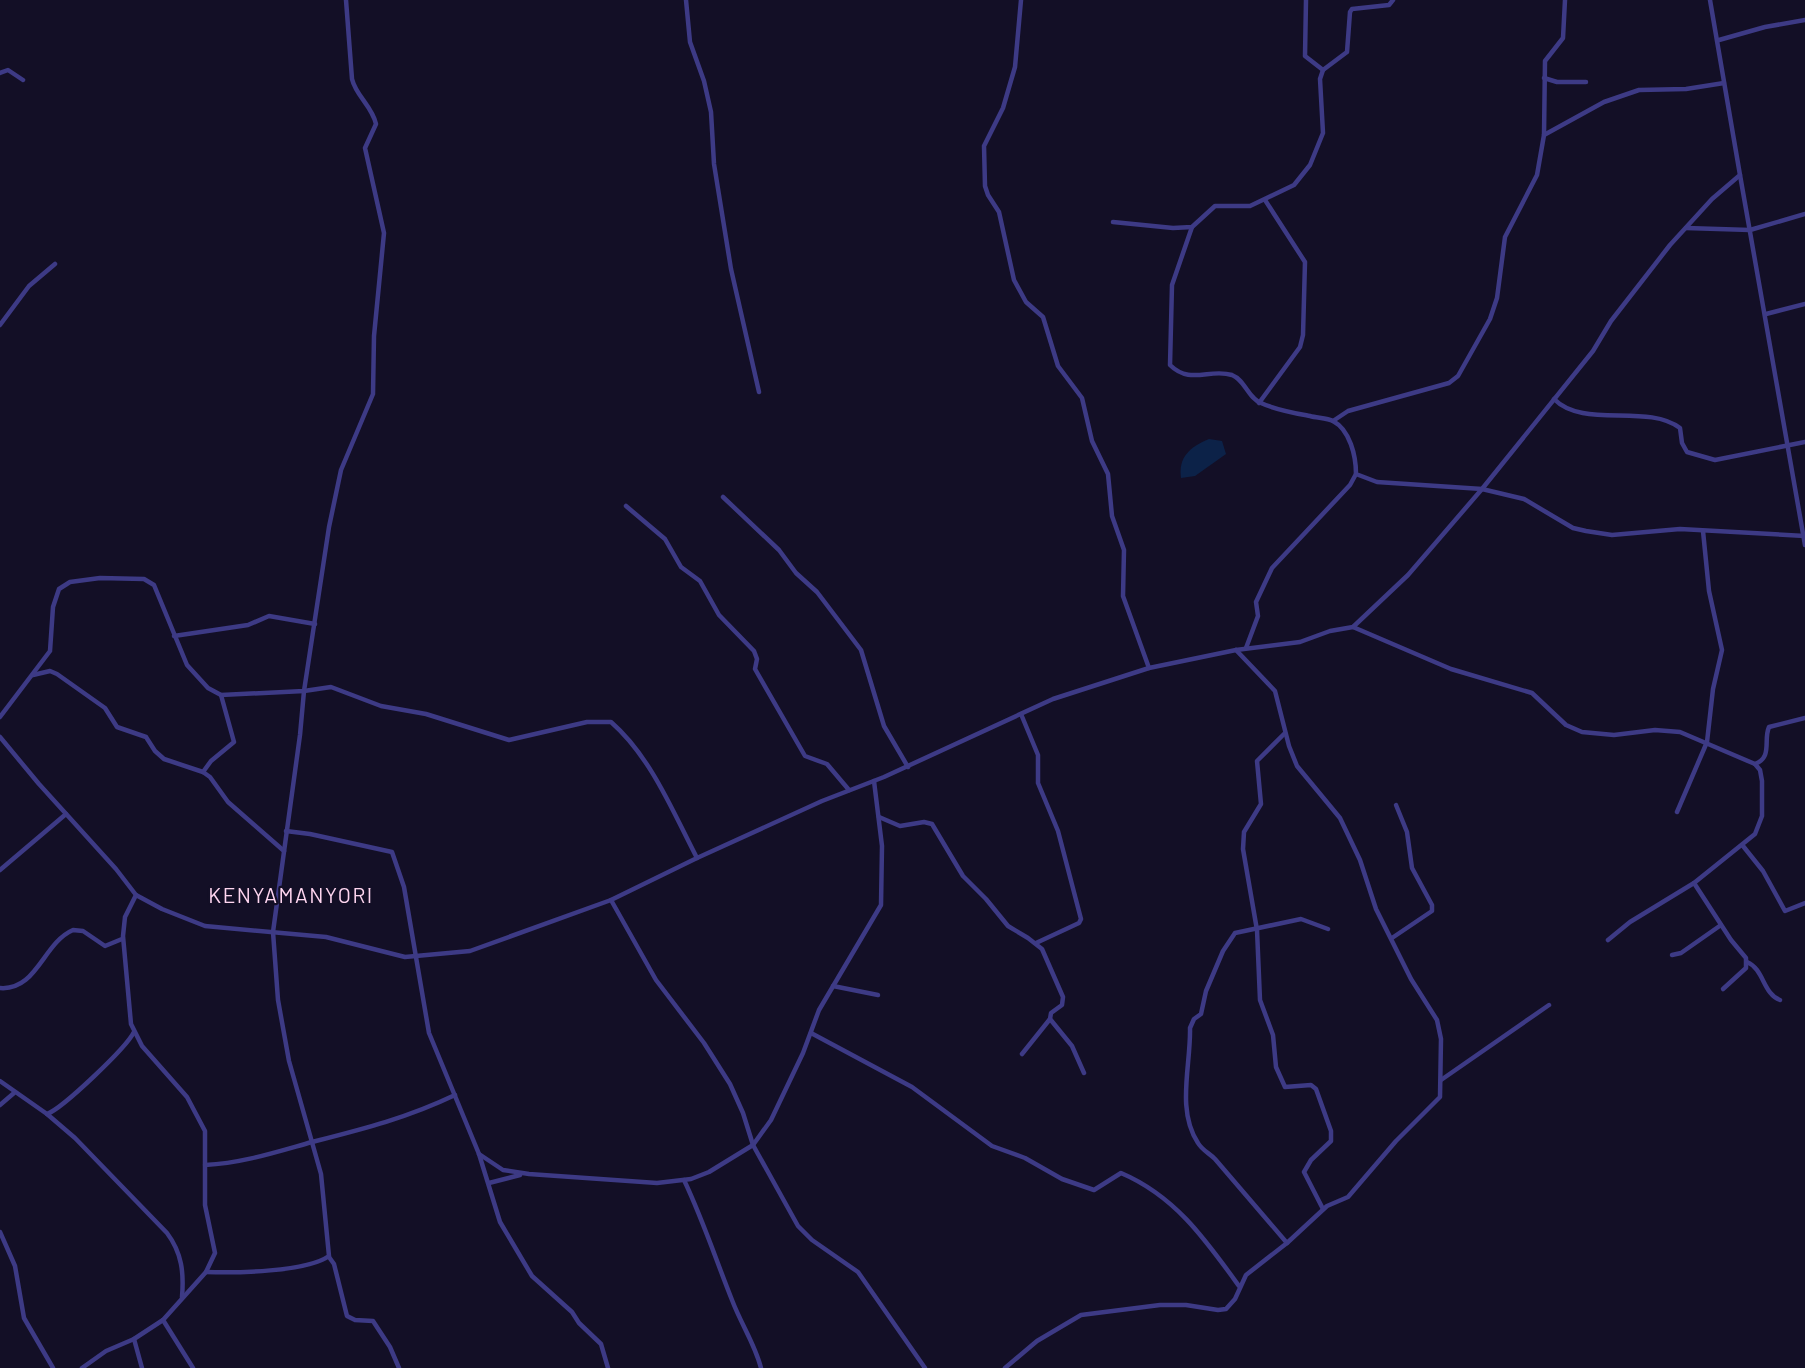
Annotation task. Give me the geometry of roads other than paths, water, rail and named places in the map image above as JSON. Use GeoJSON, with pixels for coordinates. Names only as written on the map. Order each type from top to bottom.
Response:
{"type":"FeatureCollection","features":[{"type":"Feature","properties":{"kind":"street"},"geometry":{"type":"LineString","coordinates":[[346,0],[352,79],[356,90],[373,113],[376,124],[365,148],[384,232],[375,314],[373,394],[340,470],[304,691],[273,932],[275,979],[289,1061],[321,1174],[328,1225],[328,1257],[334,1264],[348,1316],[355,1320],[374,1321],[390,1347],[399,1368]]}},
{"type":"Feature","properties":{"kind":"street"},"geometry":{"type":"LineString","coordinates":[[686,0],[690,42],[704,81],[711,112],[714,164],[731,269],[759,392]]}},
{"type":"Feature","properties":{"kind":"street"},"geometry":{"type":"LineString","coordinates":[[1021,0],[1015,67],[1003,108],[984,146],[985,186],[999,212],[1014,280],[1026,302],[1043,317],[1058,366],[1082,398],[1092,441],[1101,455],[1108,474],[1112,516],[1124,549],[1121,587],[1149,668]]}},
{"type":"Feature","properties":{"kind":"street"},"geometry":{"type":"LineString","coordinates":[[1306,0],[1305,56],[1323,70]]}},
{"type":"Feature","properties":{"kind":"street"},"geometry":{"type":"LineString","coordinates":[[1246,648],[1258,616],[1256,602],[1272,568],[1350,485],[1356,474],[1354,450],[1333,421],[1259,403],[1242,382],[1232,376],[1219,374],[1193,376],[1170,365],[1172,285],[1192,227],[1215,207],[1246,206],[1264,200],[1298,181],[1317,150],[1323,133],[1319,87],[1323,70],[1347,52],[1350,12],[1352,9],[1389,5],[1393,0]]}},
{"type":"Feature","properties":{"kind":"street"},"geometry":{"type":"LineString","coordinates":[[1333,421],[1348,411],[1449,383],[1458,376],[1490,319],[1497,298],[1505,237],[1537,175],[1544,135],[1544,78],[1547,56],[1563,38],[1565,0]]}},
{"type":"Feature","properties":{"kind":"street"},"geometry":{"type":"LineString","coordinates":[[1710,0],[1719,40],[1724,83],[1805,545]]}},
{"type":"Feature","properties":{"kind":"street"},"geometry":{"type":"LineString","coordinates":[[1719,40],[1765,27],[1805,20]]}},
{"type":"Feature","properties":{"kind":"street"},"geometry":{"type":"LineString","coordinates":[[0,73],[8,70],[23,80]]}},
{"type":"Feature","properties":{"kind":"street"},"geometry":{"type":"LineString","coordinates":[[1544,78],[1557,82],[1586,82]]}},
{"type":"Feature","properties":{"kind":"street"},"geometry":{"type":"LineString","coordinates":[[1544,135],[1604,102],[1638,90],[1686,89],[1724,83]]}},
{"type":"Feature","properties":{"kind":"street"},"geometry":{"type":"LineString","coordinates":[[1353,627],[1408,575],[1482,489],[1593,351],[1628,299],[1686,228],[1740,175]]}},
{"type":"Feature","properties":{"kind":"street"},"geometry":{"type":"LineString","coordinates":[[1259,403],[1300,347],[1303,335],[1305,262],[1264,200]]}},
{"type":"Feature","properties":{"kind":"street"},"geometry":{"type":"LineString","coordinates":[[1686,228],[1750,230],[1805,214]]}},
{"type":"Feature","properties":{"kind":"street"},"geometry":{"type":"LineString","coordinates":[[1113,222],[1173,228],[1192,227]]}},
{"type":"Feature","properties":{"kind":"street"},"geometry":{"type":"LineString","coordinates":[[0,325],[29,286],[56,264]]}},
{"type":"Feature","properties":{"kind":"street"},"geometry":{"type":"LineString","coordinates":[[1766,314],[1805,304]]}},
{"type":"Feature","properties":{"kind":"street"},"geometry":{"type":"LineString","coordinates":[[1554,399],[1560,405],[1576,411],[1666,420],[1680,428],[1682,443],[1687,452],[1705,459],[1734,458],[1805,442]]}},
{"type":"Feature","properties":{"kind":"street"},"geometry":{"type":"LineString","coordinates":[[1356,474],[1377,482],[1482,489],[1524,499],[1573,528],[1586,531],[1612,534],[1680,529],[1804,536]]}},
{"type":"Feature","properties":{"kind":"street"},"geometry":{"type":"LineString","coordinates":[[723,497],[779,550],[796,573],[832,609],[861,650],[884,726],[908,767]]}},
{"type":"Feature","properties":{"kind":"street"},"geometry":{"type":"LineString","coordinates":[[626,506],[665,539],[681,567],[704,586],[719,615],[754,651],[757,659],[755,669],[805,756],[827,764],[849,790]]}},
{"type":"Feature","properties":{"kind":"street"},"geometry":{"type":"LineString","coordinates":[[1677,812],[1707,742],[1713,689],[1722,650],[1709,591],[1703,531]]}},
{"type":"Feature","properties":{"kind":"street"},"geometry":{"type":"LineString","coordinates":[[0,717],[33,675],[52,644],[56,597],[59,589],[70,582],[100,578],[144,579],[158,590],[187,665],[208,688],[221,695],[304,691],[322,687],[341,688],[381,705],[426,714],[509,740],[587,722],[611,722],[625,734],[661,789],[697,858]]}},
{"type":"Feature","properties":{"kind":"street"},"geometry":{"type":"LineString","coordinates":[[174,636],[248,625],[269,616],[315,624]]}},
{"type":"Feature","properties":{"kind":"street"},"geometry":{"type":"LineString","coordinates":[[0,738],[116,869],[136,895],[162,909],[205,926],[326,937],[415,958],[470,951],[611,900],[697,858],[849,790],[908,767],[1053,699],[1149,668],[1246,648],[1300,642],[1330,631],[1353,627],[1451,669],[1532,693],[1566,725],[1582,732],[1614,735],[1665,730],[1707,742],[1755,764],[1760,770],[1762,781],[1760,825],[1743,846],[1694,883],[1630,922],[1608,940]]}},
{"type":"Feature","properties":{"kind":"street"},"geometry":{"type":"LineString","coordinates":[[1005,1368],[1028,1348],[1076,1317],[1160,1305],[1186,1305],[1222,1310],[1235,1299],[1246,1275],[1287,1243],[1323,1209],[1348,1197],[1390,1147],[1434,1106],[1440,1097],[1437,1020],[1411,979],[1370,896],[1360,860],[1346,828],[1297,766],[1275,691],[1236,650]]}},
{"type":"Feature","properties":{"kind":"street"},"geometry":{"type":"LineString","coordinates":[[33,675],[50,671],[57,674],[105,708],[117,727],[146,736],[155,751],[164,759],[203,772],[228,802],[284,850]]}},
{"type":"Feature","properties":{"kind":"street"},"geometry":{"type":"LineString","coordinates":[[203,772],[211,761],[234,742],[221,695]]}},
{"type":"Feature","properties":{"kind":"street"},"geometry":{"type":"LineString","coordinates":[[1021,714],[1038,755],[1038,783],[1058,831],[1081,920],[1036,943]]}},
{"type":"Feature","properties":{"kind":"street"},"geometry":{"type":"LineString","coordinates":[[1755,764],[1762,761],[1766,755],[1769,727],[1805,717]]}},
{"type":"Feature","properties":{"kind":"street"},"geometry":{"type":"LineString","coordinates":[[1286,733],[1257,761],[1261,804],[1244,832],[1243,849],[1257,930],[1260,1000],[1273,1035],[1276,1067],[1285,1087],[1315,1087],[1331,1131],[1331,1141],[1311,1160],[1304,1172],[1323,1209]]}},
{"type":"Feature","properties":{"kind":"street"},"geometry":{"type":"LineString","coordinates":[[479,1154],[503,1170],[632,1182],[684,1180],[709,1172],[753,1145],[771,1120],[819,1010],[881,904],[882,846],[874,781]]}},
{"type":"Feature","properties":{"kind":"street"},"geometry":{"type":"LineString","coordinates":[[1392,938],[1432,911],[1432,905],[1412,868],[1407,832],[1396,805]]}},
{"type":"Feature","properties":{"kind":"street"},"geometry":{"type":"LineString","coordinates":[[0,870],[66,814]]}},
{"type":"Feature","properties":{"kind":"street"},"geometry":{"type":"LineString","coordinates":[[879,817],[900,826],[924,822],[932,824],[963,876],[1008,926],[1036,943],[1048,960],[1063,997],[1062,1005],[1051,1013],[1050,1019],[1022,1054]]}},
{"type":"Feature","properties":{"kind":"street"},"geometry":{"type":"LineString","coordinates":[[286,831],[392,852],[404,887],[429,1033],[479,1154],[503,1228],[528,1270],[598,1340],[606,1354],[608,1368]]}},
{"type":"Feature","properties":{"kind":"street"},"geometry":{"type":"LineString","coordinates":[[1743,846],[1763,871],[1785,911],[1805,903]]}},
{"type":"Feature","properties":{"kind":"street"},"geometry":{"type":"LineString","coordinates":[[1694,883],[1721,925],[1743,952],[1747,962],[1757,970],[1770,993],[1780,1000]]}},
{"type":"Feature","properties":{"kind":"street"},"geometry":{"type":"LineString","coordinates":[[82,1368],[106,1351],[134,1339],[163,1320],[206,1272],[215,1253],[205,1205],[205,1131],[187,1097],[142,1046],[134,1032],[122,939],[124,917],[136,895]]}},
{"type":"Feature","properties":{"kind":"street"},"geometry":{"type":"LineString","coordinates":[[611,900],[660,987],[704,1043],[730,1084],[743,1113],[753,1145],[798,1226],[812,1240],[862,1277],[925,1368]]}},
{"type":"Feature","properties":{"kind":"street"},"geometry":{"type":"LineString","coordinates":[[1287,1243],[1215,1159],[1201,1147],[1193,1133],[1186,1110],[1191,1024],[1201,1014],[1206,991],[1231,938],[1239,931],[1257,930],[1306,919],[1328,929]]}},
{"type":"Feature","properties":{"kind":"street"},"geometry":{"type":"LineString","coordinates":[[1672,955],[1681,952],[1721,925]]}},
{"type":"Feature","properties":{"kind":"street"},"geometry":{"type":"LineString","coordinates":[[0,988],[13,988],[29,978],[49,948],[73,930],[83,931],[101,945],[108,945],[122,939]]}},
{"type":"Feature","properties":{"kind":"street"},"geometry":{"type":"LineString","coordinates":[[1723,989],[1746,968],[1747,962]]}},
{"type":"Feature","properties":{"kind":"street"},"geometry":{"type":"LineString","coordinates":[[833,986],[878,995]]}},
{"type":"Feature","properties":{"kind":"street"},"geometry":{"type":"LineString","coordinates":[[1441,1080],[1549,1005]]}},
{"type":"Feature","properties":{"kind":"street"},"geometry":{"type":"LineString","coordinates":[[1050,1019],[1072,1046],[1084,1073]]}},
{"type":"Feature","properties":{"kind":"street"},"geometry":{"type":"LineString","coordinates":[[47,1114],[57,1110],[99,1068],[124,1049],[134,1032]]}},
{"type":"Feature","properties":{"kind":"street"},"geometry":{"type":"LineString","coordinates":[[810,1033],[912,1087],[992,1146],[1025,1158],[1054,1176],[1094,1190],[1119,1173],[1148,1185],[1179,1212],[1219,1256],[1239,1286]]}},
{"type":"Feature","properties":{"kind":"street"},"geometry":{"type":"LineString","coordinates":[[0,1081],[47,1114],[92,1156],[176,1245],[182,1263],[182,1297]]}},
{"type":"Feature","properties":{"kind":"street"},"geometry":{"type":"LineString","coordinates":[[0,1105],[14,1093]]}},
{"type":"Feature","properties":{"kind":"street"},"geometry":{"type":"LineString","coordinates":[[205,1165],[254,1159],[405,1118],[455,1095]]}},
{"type":"Feature","properties":{"kind":"street"},"geometry":{"type":"LineString","coordinates":[[489,1183],[529,1174]]}},
{"type":"Feature","properties":{"kind":"street"},"geometry":{"type":"LineString","coordinates":[[684,1180],[705,1226],[740,1320],[757,1351],[761,1368]]}},
{"type":"Feature","properties":{"kind":"street"},"geometry":{"type":"LineString","coordinates":[[0,1232],[15,1266],[24,1318],[52,1368]]}},
{"type":"Feature","properties":{"kind":"street"},"geometry":{"type":"LineString","coordinates":[[206,1272],[265,1271],[328,1257]]}},
{"type":"Feature","properties":{"kind":"street"},"geometry":{"type":"LineString","coordinates":[[163,1320],[192,1368]]}},
{"type":"Feature","properties":{"kind":"street"},"geometry":{"type":"LineString","coordinates":[[134,1339],[142,1368]]}},
{"type":"Feature","properties":{"kind":"water"},"geometry":{"type":"Polygon","coordinates":[[[1209,439],[1222,441],[1226,454],[1195,476],[1181,478],[1181,464],[1187,454],[1191,449],[1209,439]]]}},
{"type":"Feature","properties":{"kind":"district","name":"KENYAMANYORI"},"geometry":{"type":"Point","coordinates":[291,894]}}]}
